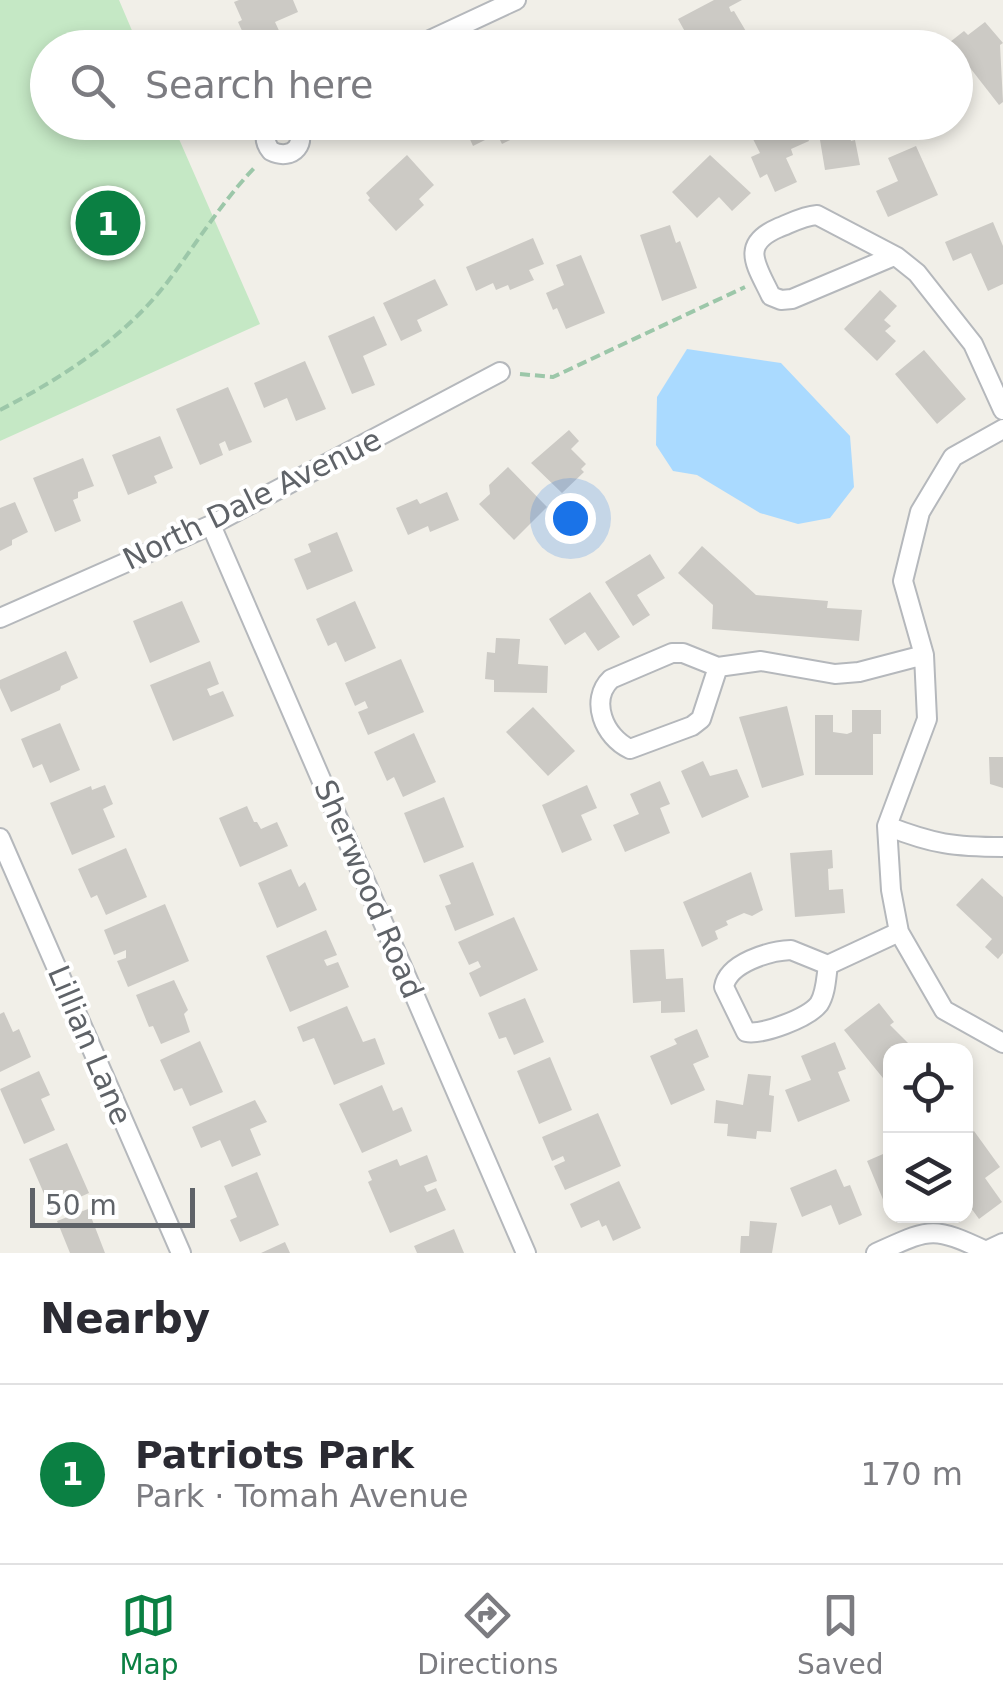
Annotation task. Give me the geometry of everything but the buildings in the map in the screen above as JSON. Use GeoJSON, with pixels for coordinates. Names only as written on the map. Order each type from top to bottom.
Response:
{"type":"FeatureCollection","features":[{"type":"Feature","properties":{"kind":"street"},"geometry":{"type":"LineString","coordinates":[[452,30],[516,0]]}},
{"type":"Feature","properties":{"kind":"street"},"geometry":{"type":"LineString","coordinates":[[267,140],[271,151],[282,156],[298,149],[300,140]]}},
{"type":"Feature","properties":{"kind":"street"},"geometry":{"type":"LineString","coordinates":[[894,256],[782,300],[770,296],[753,256],[757,241],[764,234],[807,216],[826,218],[894,256],[917,273],[974,344],[1003,410]]}},
{"type":"Feature","properties":{"kind":"street","name":"North Dale Avenue"},"geometry":{"type":"LineString","coordinates":[[0,618],[211,525],[500,372]]}},
{"type":"Feature","properties":{"kind":"street"},"geometry":{"type":"LineString","coordinates":[[1003,429],[953,457],[920,512],[903,582],[924,655],[927,719],[887,826],[891,890],[899,932],[944,1010],[1003,1043]]}},
{"type":"Feature","properties":{"kind":"street","name":"Sherwood Road"},"geometry":{"type":"LineString","coordinates":[[211,525],[526,1253]]}},
{"type":"Feature","properties":{"kind":"street"},"geometry":{"type":"LineString","coordinates":[[718,668],[701,719],[692,726],[630,749],[614,738],[598,696],[611,679],[672,653],[683,653],[718,668],[762,661],[835,674],[859,672],[924,655]]}},
{"type":"Feature","properties":{"kind":"street"},"geometry":{"type":"LineString","coordinates":[[887,826],[957,848],[1003,847]]}},
{"type":"Feature","properties":{"kind":"street","name":"Lillian Lane"},"geometry":{"type":"LineString","coordinates":[[0,838],[180,1253]]}},
{"type":"Feature","properties":{"kind":"street"},"geometry":{"type":"LineString","coordinates":[[828,965],[824,993],[809,1012],[765,1032],[746,1032],[741,1027],[724,987],[732,971],[776,951],[802,953],[828,965],[899,932]]}},
{"type":"Feature","properties":{"kind":"street"},"geometry":{"type":"LineString","coordinates":[[876,1253],[926,1231],[940,1231],[991,1249]]}},
{"type":"Feature","properties":{"kind":"path"},"geometry":{"type":"LineString","coordinates":[[0,410],[56,381],[130,322],[168,282],[238,186],[271,151]]}},
{"type":"Feature","properties":{"kind":"path"},"geometry":{"type":"LineString","coordinates":[[500,372],[553,377],[762,278]]}},
{"type":"Feature","properties":{"kind":"green space"},"geometry":{"type":"Polygon","coordinates":[[[0,0],[119,0],[132,30],[30,30],[30,140],[179,140],[260,324],[0,441],[0,0]]]}},
{"type":"Feature","properties":{"kind":"water"},"geometry":{"type":"Polygon","coordinates":[[[687,349],[781,363],[850,436],[854,487],[830,518],[798,524],[760,513],[697,475],[673,471],[656,445],[657,397],[687,349]]]}},
{"type":"Feature","properties":{"kind":"place","name":"Patriots Park"},"geometry":{"type":"Point","coordinates":[108,223]}}]}
